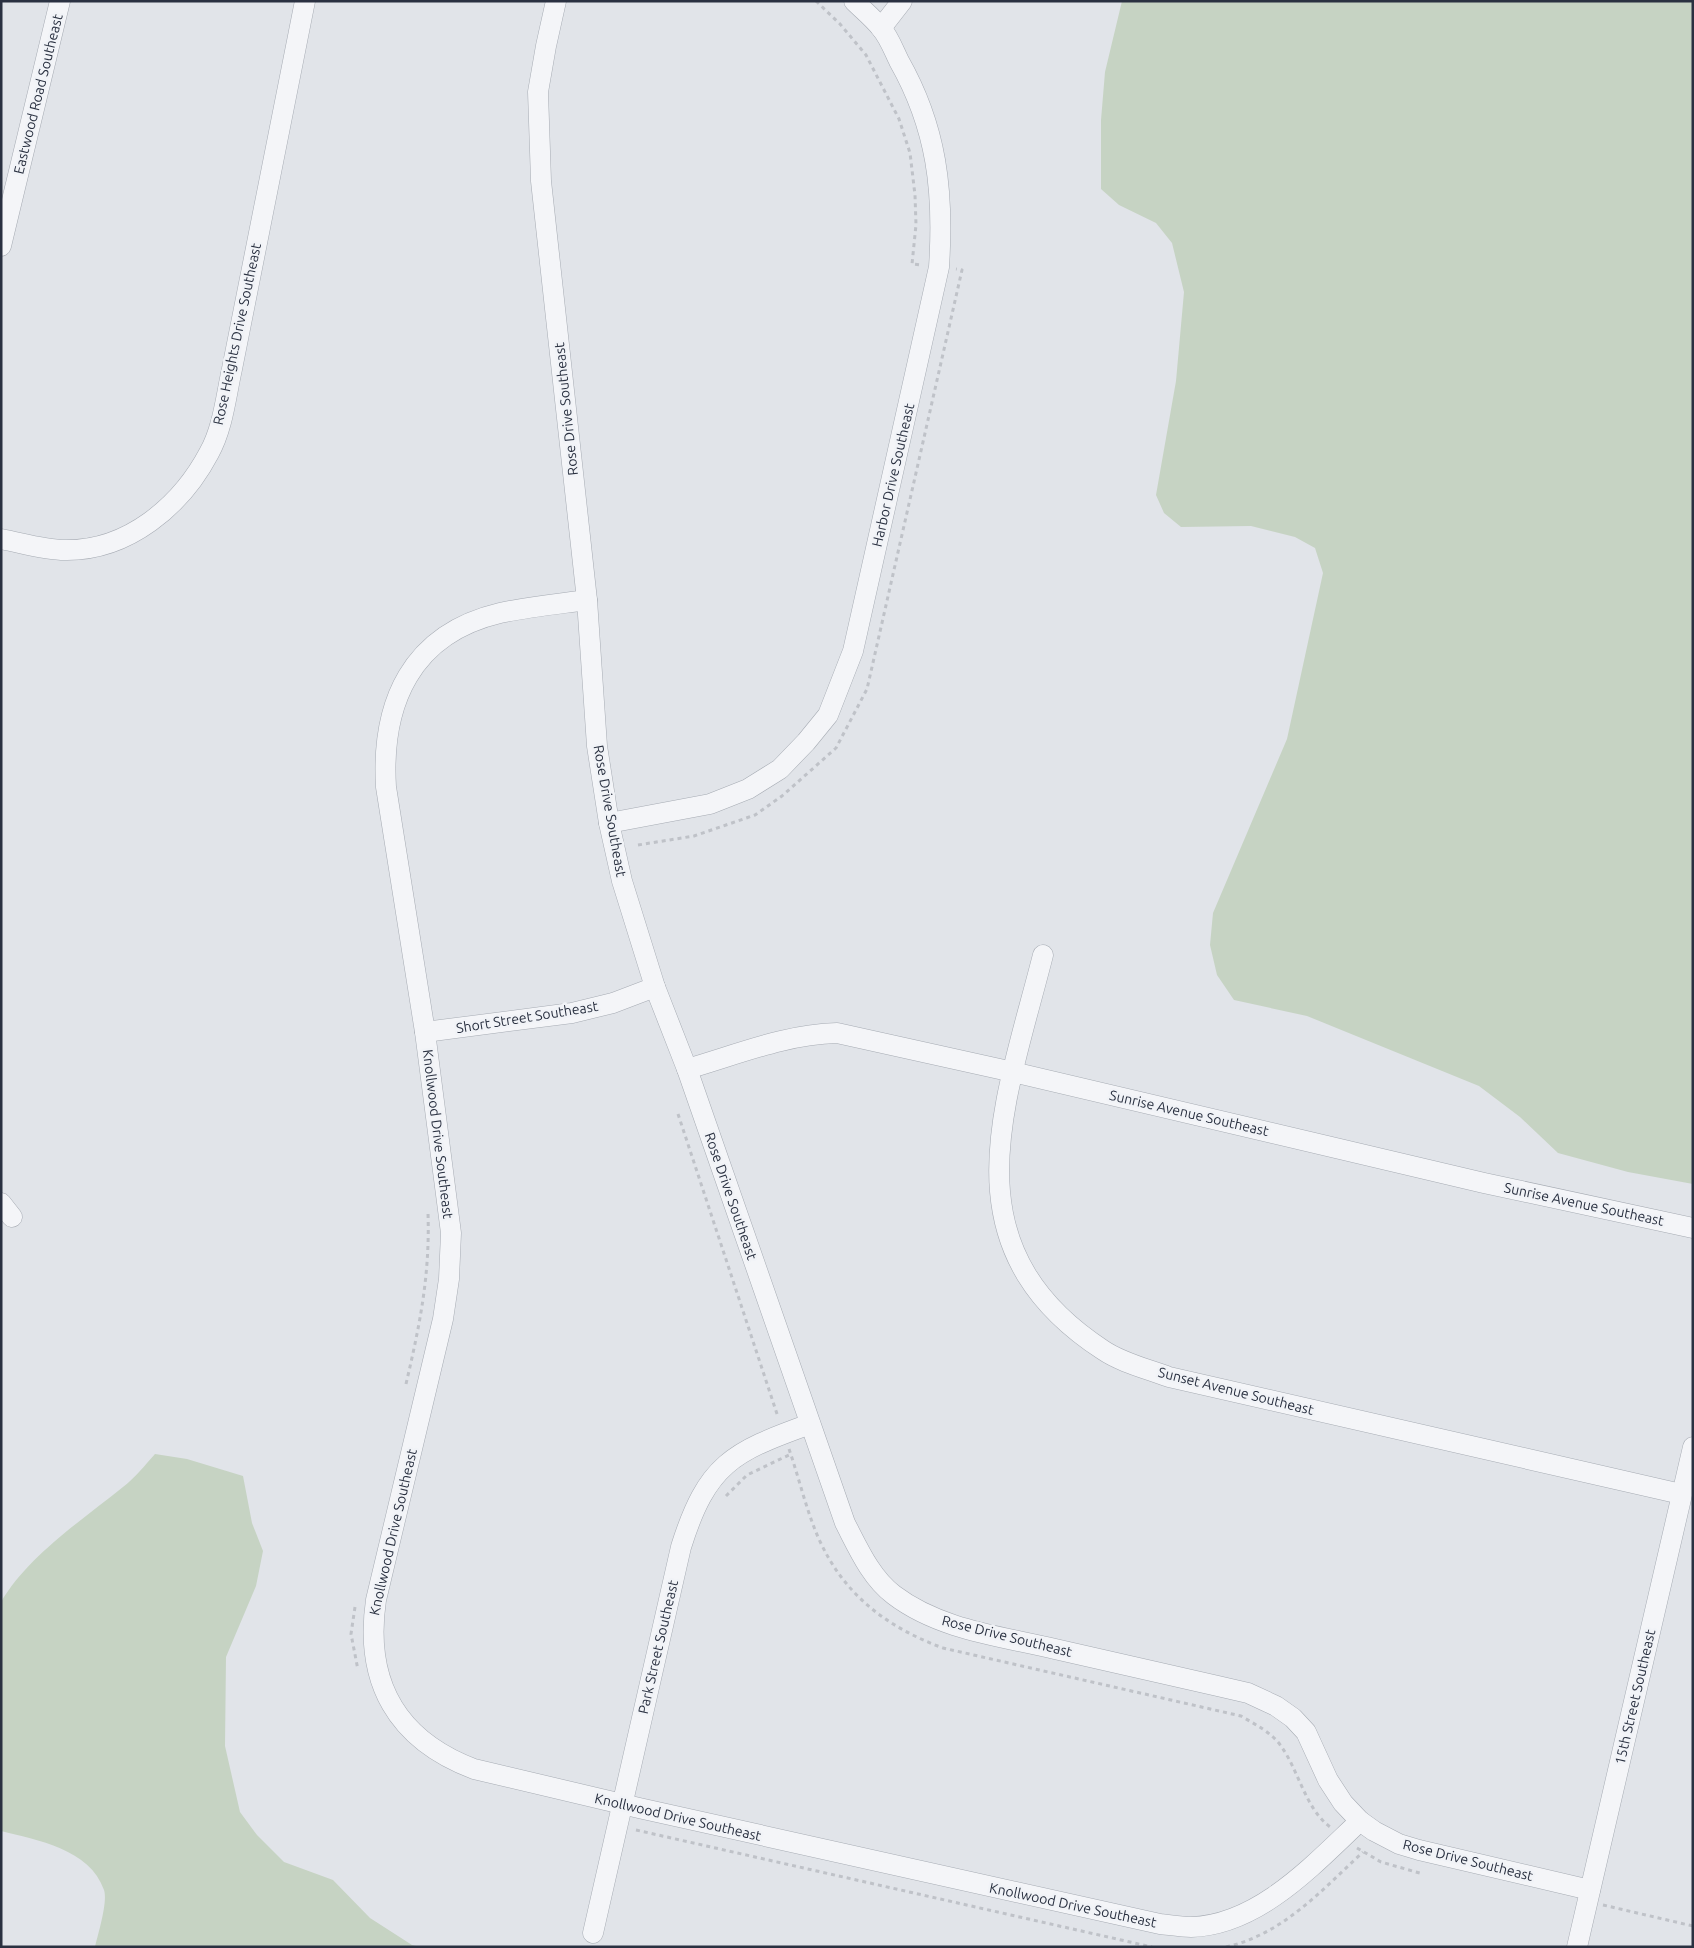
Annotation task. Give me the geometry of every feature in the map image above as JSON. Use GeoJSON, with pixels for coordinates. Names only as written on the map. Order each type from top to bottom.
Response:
{"type":"FeatureCollection","features":[{"type":"Feature","properties":{"kind":"street","name":"Eastwood Road Southeast"},"geometry":{"type":"LineString","coordinates":[[1,246],[60,1]]}},
{"type":"Feature","properties":{"kind":"street","name":"Rose Heights Drive Southeast"},"geometry":{"type":"LineString","coordinates":[[1,538],[65,550],[103,546],[134,533],[162,513],[187,487],[210,452],[222,415],[230,378],[305,1]]}},
{"type":"Feature","properties":{"kind":"street","name":"Rose Drive Southeast"},"geometry":{"type":"LineString","coordinates":[[556,1],[538,92],[541,181],[587,600],[598,746],[610,823],[622,881],[655,987],[687,1069],[845,1523],[876,1577],[892,1594],[910,1606],[957,1626],[1248,1693],[1276,1706],[1293,1718],[1306,1732],[1328,1780],[1360,1821],[1399,1844],[1589,1896]]}},
{"type":"Feature","properties":{"kind":"street","name":"Harbor Drive Southeast"},"geometry":{"type":"LineString","coordinates":[[610,823],[710,804],[748,789],[780,769],[828,715],[854,651],[939,267],[942,218],[939,178],[929,128],[914,88],[881,28],[854,1]]}},
{"type":"Feature","properties":{"kind":"street"},"geometry":{"type":"LineString","coordinates":[[881,28],[902,1]]}},
{"type":"Feature","properties":{"kind":"street","name":"Knollwood Drive Southeast"},"geometry":{"type":"LineString","coordinates":[[587,600],[499,614],[462,626],[431,648],[405,681],[394,703],[387,730],[384,758],[386,787],[425,1032],[451,1233],[449,1279],[443,1320],[376,1600],[372,1628],[374,1654],[380,1680],[390,1703],[424,1743],[448,1759],[474,1769],[1160,1924],[1191,1927],[1224,1920],[1260,1906],[1290,1887],[1360,1821]]}},
{"type":"Feature","properties":{"kind":"street","name":"Sunset Avenue Southeast"},"geometry":{"type":"LineString","coordinates":[[1043,955],[1013,1072],[999,1138],[998,1177],[1004,1221],[1012,1244],[1029,1277],[1052,1310],[1104,1351],[1169,1377],[1682,1494]]}},
{"type":"Feature","properties":{"kind":"street","name":"Short Street Southeast"},"geometry":{"type":"LineString","coordinates":[[425,1032],[572,1013],[613,1003],[655,987]]}},
{"type":"Feature","properties":{"kind":"street","name":"Sunrise Avenue Southeast"},"geometry":{"type":"LineString","coordinates":[[687,1069],[792,1038],[814,1034],[837,1033],[1013,1072],[1484,1183],[1693,1228]]}},
{"type":"Feature","properties":{"kind":"street","name":"Park Street Southeast"},"geometry":{"type":"LineString","coordinates":[[593,1933],[631,1806],[679,1556],[691,1516],[706,1488],[723,1466],[757,1443],[810,1424]]}},
{"type":"Feature","properties":{"kind":"street","name":"15th Street Southeast"},"geometry":{"type":"LineString","coordinates":[[1577,1947],[1693,1447]]}},
{"type":"Feature","properties":{"kind":"path"},"geometry":{"type":"LineString","coordinates":[[816,1],[840,24],[866,55],[899,119],[910,153],[915,195],[916,225],[912,264],[939,267]]}},
{"type":"Feature","properties":{"kind":"path"},"geometry":{"type":"LineString","coordinates":[[678,1114],[818,1537],[839,1573],[863,1602],[886,1621],[913,1637],[943,1648],[1241,1716],[1268,1732],[1282,1746],[1306,1794],[1325,1823],[1363,1852],[1381,1862],[1422,1874]]}},
{"type":"Feature","properties":{"kind":"path"},"geometry":{"type":"LineString","coordinates":[[406,1387],[424,1303],[429,1256],[428,1211]]}},
{"type":"Feature","properties":{"kind":"path"},"geometry":{"type":"LineString","coordinates":[[721,1503],[747,1475],[790,1454]]}},
{"type":"Feature","properties":{"kind":"path"},"geometry":{"type":"LineString","coordinates":[[355,1605],[351,1634],[359,1674]]}},
{"type":"Feature","properties":{"kind":"path"},"geometry":{"type":"LineString","coordinates":[[631,1806],[634,1829],[1152,1947]]}},
{"type":"Feature","properties":{"kind":"path"},"geometry":{"type":"LineString","coordinates":[[1226,1947],[1257,1938],[1287,1920],[1363,1852]]}},
{"type":"Feature","properties":{"kind":"path"},"geometry":{"type":"LineString","coordinates":[[1589,1896],[1691,1925]]}},
{"type":"Feature","properties":{"kind":"green space"},"geometry":{"type":"Polygon","coordinates":[[[1122,1],[1693,1],[1693,1184],[1628,1172],[1558,1153],[1520,1117],[1479,1086],[1307,1016],[1234,1000],[1217,975],[1210,945],[1213,913],[1287,739],[1323,573],[1315,548],[1295,537],[1251,526],[1181,527],[1164,513],[1156,495],[1176,381],[1184,292],[1172,243],[1156,223],[1119,205],[1101,189],[1101,120],[1105,72],[1122,1]]]}},
{"type":"Feature","properties":{"kind":"green space"},"geometry":{"type":"Polygon","coordinates":[[[155,1454],[187,1459],[243,1476],[252,1523],[263,1551],[256,1586],[226,1657],[225,1746],[240,1812],[257,1835],[284,1862],[333,1880],[370,1918],[412,1945],[420,1947],[95,1947],[105,1902],[104,1890],[97,1876],[87,1865],[61,1848],[1,1831],[1,1602],[12,1585],[41,1554],[127,1483],[155,1454]]]}}]}
